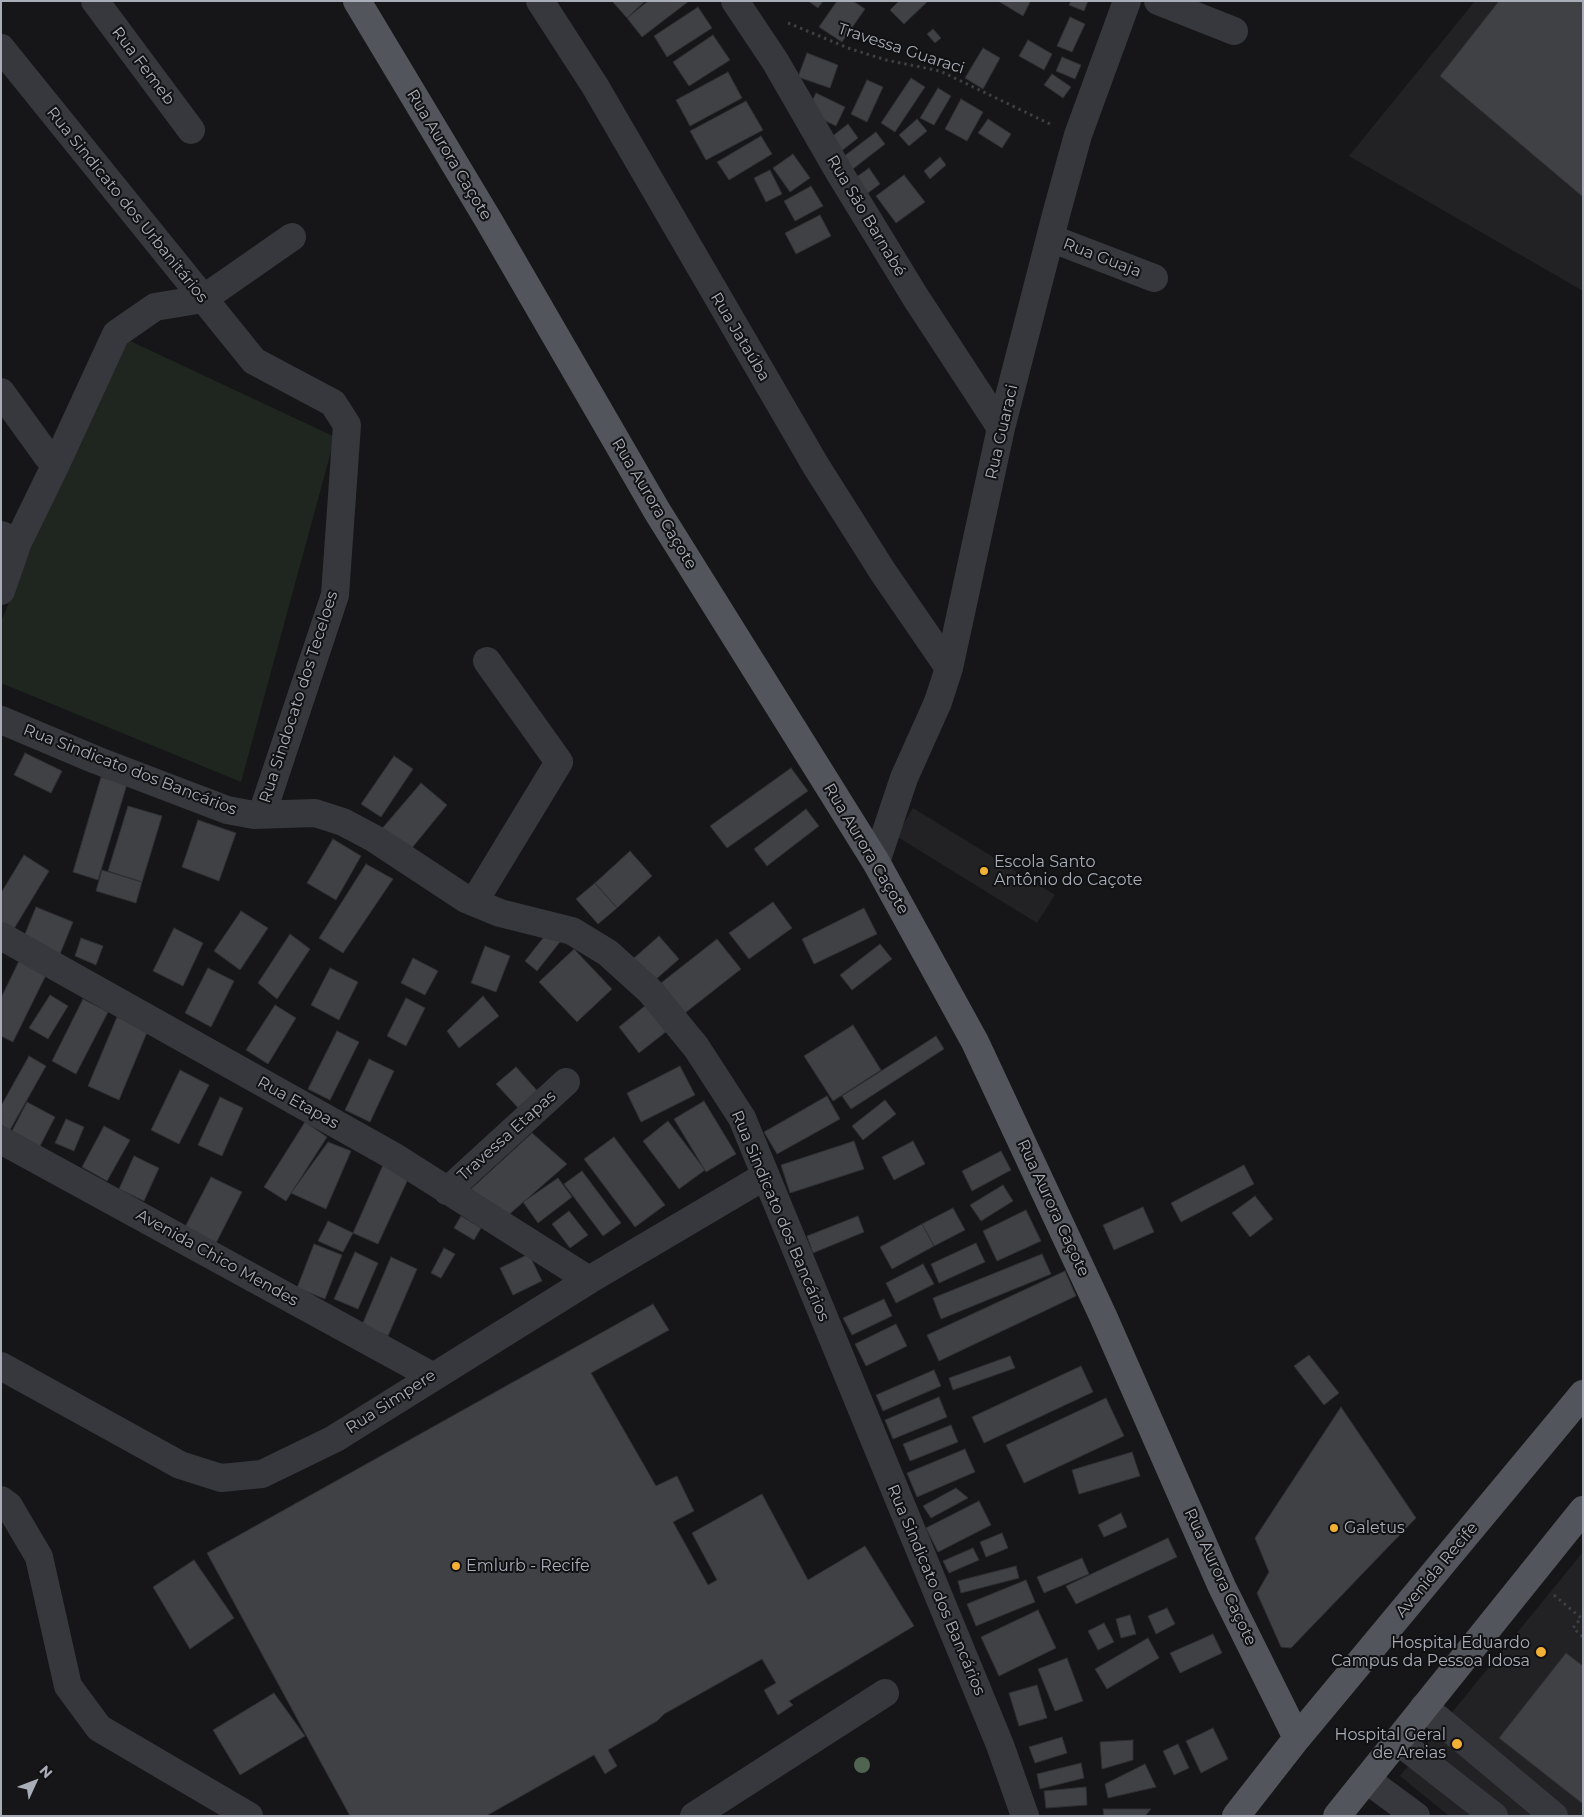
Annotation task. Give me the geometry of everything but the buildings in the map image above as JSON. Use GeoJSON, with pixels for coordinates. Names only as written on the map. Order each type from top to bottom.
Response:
{"type":"FeatureCollection","features":[{"type":"Feature","properties":{"kind":"main road","name":"Rua Aurora Caçote"},"geometry":{"type":"LineString","coordinates":[[357,1],[484,212],[657,511],[876,862],[987,1069],[1103,1316],[1222,1587],[1297,1738]]}},
{"type":"Feature","properties":{"kind":"main road","name":"Avenida Recife"},"geometry":{"type":"LineString","coordinates":[[1236,1816],[1297,1738],[1583,1394]]}},
{"type":"Feature","properties":{"kind":"main road"},"geometry":{"type":"LineString","coordinates":[[1337,1816],[1583,1510]]}},
{"type":"Feature","properties":{"kind":"street","name":"Rua Femeb"},"geometry":{"type":"LineString","coordinates":[[94,1],[190,130]]}},
{"type":"Feature","properties":{"kind":"street","name":"Rua Jataúba"},"geometry":{"type":"LineString","coordinates":[[540,1],[594,86],[816,466],[883,572],[950,668]]}},
{"type":"Feature","properties":{"kind":"street","name":"Rua São Barnabé"},"geometry":{"type":"LineString","coordinates":[[735,1],[775,60],[839,172],[916,298],[1001,428]]}},
{"type":"Feature","properties":{"kind":"street","name":"Rua Guaraci"},"geometry":{"type":"LineString","coordinates":[[876,862],[904,778],[938,702],[950,668],[1001,428],[1050,238],[1078,135],[1127,1]]}},
{"type":"Feature","properties":{"kind":"street"},"geometry":{"type":"LineString","coordinates":[[1158,1],[1234,31]]}},
{"type":"Feature","properties":{"kind":"street","name":"Rua Sindicato dos Urbanitários"},"geometry":{"type":"LineString","coordinates":[[1,48],[254,361]]}},
{"type":"Feature","properties":{"kind":"street"},"geometry":{"type":"LineString","coordinates":[[1,592],[10,539],[116,334],[155,307],[203,299],[292,237]]}},
{"type":"Feature","properties":{"kind":"street","name":"Rua Guaja"},"geometry":{"type":"LineString","coordinates":[[1050,238],[1154,278]]}},
{"type":"Feature","properties":{"kind":"street","name":"Rua Sindocato dos Teceloes"},"geometry":{"type":"LineString","coordinates":[[254,361],[334,403],[347,425],[335,595],[262,814]]}},
{"type":"Feature","properties":{"kind":"street"},"geometry":{"type":"LineString","coordinates":[[1,392],[52,460]]}},
{"type":"Feature","properties":{"kind":"street"},"geometry":{"type":"LineString","coordinates":[[474,902],[559,762],[487,661]]}},
{"type":"Feature","properties":{"kind":"street","name":"Rua Sindicato dos Bancários"},"geometry":{"type":"LineString","coordinates":[[1,720],[96,760],[228,810],[262,814],[315,813],[343,822],[375,839],[466,899],[500,913],[572,931],[608,953],[650,990],[696,1047],[742,1118],[1000,1744],[1025,1816]]}},
{"type":"Feature","properties":{"kind":"street","name":"Rua Etapas"},"geometry":{"type":"LineString","coordinates":[[1,936],[395,1157],[589,1280]]}},
{"type":"Feature","properties":{"kind":"street","name":"Travessa Etapas"},"geometry":{"type":"LineString","coordinates":[[447,1190],[566,1082]]}},
{"type":"Feature","properties":{"kind":"street","name":"Avenida Chico Mendes"},"geometry":{"type":"LineString","coordinates":[[1,1140],[432,1376]]}},
{"type":"Feature","properties":{"kind":"street","name":"Rua Simpere"},"geometry":{"type":"LineString","coordinates":[[1,1366],[180,1465],[221,1478],[262,1474],[326,1443],[589,1280],[765,1176]]}},
{"type":"Feature","properties":{"kind":"street"},"geometry":{"type":"LineString","coordinates":[[1,1500],[9,1506],[39,1557],[68,1686],[99,1728],[249,1816]]}},
{"type":"Feature","properties":{"kind":"street"},"geometry":{"type":"LineString","coordinates":[[694,1816],[885,1693]]}},
{"type":"Feature","properties":{"kind":"street"},"geometry":{"type":"LineString","coordinates":[[1424,1707],[1554,1816]]}},
{"type":"Feature","properties":{"kind":"street"},"geometry":{"type":"LineString","coordinates":[[1398,1741],[1494,1816]]}},
{"type":"Feature","properties":{"kind":"street"},"geometry":{"type":"LineString","coordinates":[[1368,1778],[1378,1788],[1416,1816]]}},
{"type":"Feature","properties":{"kind":"path","name":"Travessa Guaraci"},"geometry":{"type":"LineString","coordinates":[[783,21],[848,48],[947,74],[1004,104],[1078,135]]}},
{"type":"Feature","properties":{"kind":"path"},"geometry":{"type":"LineString","coordinates":[[1550,1592],[1581,1618],[1573,1628],[1583,1637]]}},
{"type":"Feature","properties":{"kind":"shaded area"},"geometry":{"type":"Polygon","coordinates":[[[1475,1],[1583,1],[1583,291],[1349,156],[1475,1]]]}},
{"type":"Feature","properties":{"kind":"shaded area"},"geometry":{"type":"Polygon","coordinates":[[[128,340],[335,437],[241,782],[1,683],[1,622],[64,466],[128,340]]]}},
{"type":"Feature","properties":{"kind":"shaded area","name":"Escola Santo Antônio do Caçote"},"geometry":{"type":"Polygon","coordinates":[[[913,808],[1055,895],[1037,923],[896,836],[913,808]]]}},
{"type":"Feature","properties":{"kind":"shaded area","name":"Hospital Eduardo Campus da Pessoa Idosa"},"geometry":{"type":"Polygon","coordinates":[[[1583,1552],[1583,1816],[1449,1816],[1400,1776],[1583,1552]]]}},
{"type":"Feature","properties":{"kind":"place","name":"Escola Santo Antônio do Caçote"},"geometry":{"type":"Point","coordinates":[984,871]}},
{"type":"Feature","properties":{"kind":"place","name":"Galetus"},"geometry":{"type":"Point","coordinates":[1334,1528]}},
{"type":"Feature","properties":{"kind":"place","name":"Emlurb - Recife"},"geometry":{"type":"Point","coordinates":[456,1566]}},
{"type":"Feature","properties":{"kind":"place","name":"Hospital Eduardo Campus da Pessoa Idosa"},"geometry":{"type":"Point","coordinates":[1541,1652]}},
{"type":"Feature","properties":{"kind":"place","name":"Hospital Geral de Areias"},"geometry":{"type":"Point","coordinates":[1457,1744]}}]}
